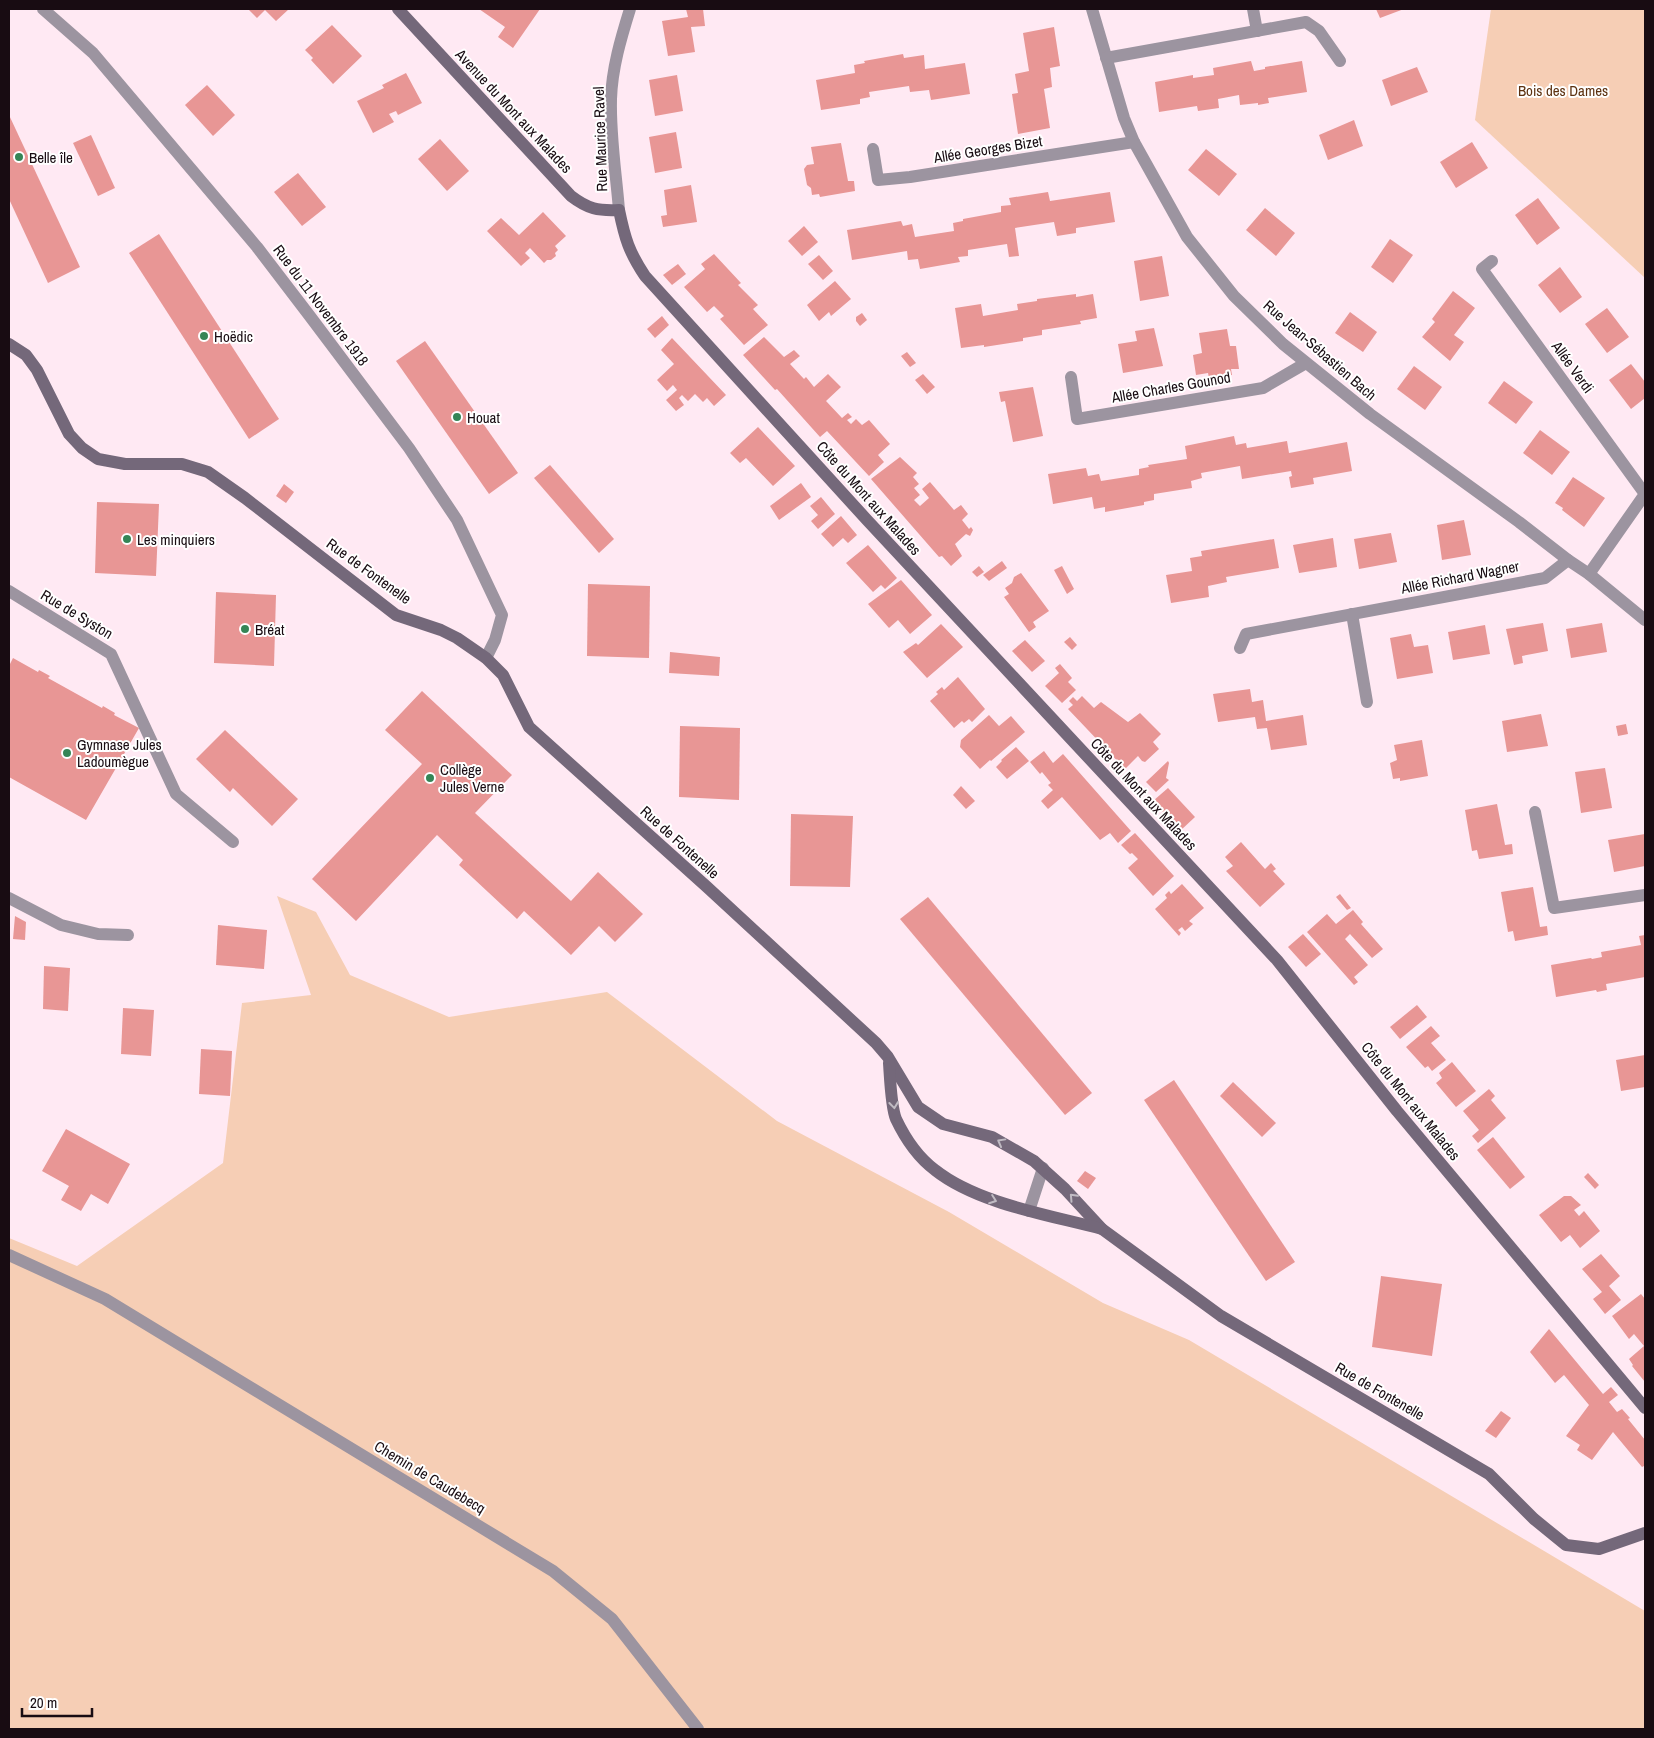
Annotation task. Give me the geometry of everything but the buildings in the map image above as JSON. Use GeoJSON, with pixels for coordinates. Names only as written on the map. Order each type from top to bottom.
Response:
{"type":"FeatureCollection","features":[{"type":"Feature","properties":{"kind":"street","name":"Rue du 11 Novembre 1918"},"geometry":{"type":"LineString","coordinates":[[43,9],[93,53],[257,247],[409,448],[456,520],[502,614],[495,640],[486,658]]}},
{"type":"Feature","properties":{"kind":"street","name":"Avenue du Mont aux Malades"},"geometry":{"type":"LineString","coordinates":[[398,9],[571,196],[584,206],[597,210],[619,210]]}},
{"type":"Feature","properties":{"kind":"street","name":"Rue Maurice Ravel"},"geometry":{"type":"LineString","coordinates":[[619,210],[611,99],[615,66],[630,9]]}},
{"type":"Feature","properties":{"kind":"street","name":"Rue Jean-Sébastien Bach"},"geometry":{"type":"LineString","coordinates":[[1092,9],[1124,118],[1134,142],[1188,237],[1234,296],[1283,344],[1370,414],[1589,574],[1645,620]]}},
{"type":"Feature","properties":{"kind":"street"},"geometry":{"type":"LineString","coordinates":[[1253,9],[1257,31]]}},
{"type":"Feature","properties":{"kind":"street"},"geometry":{"type":"LineString","coordinates":[[1106,58],[1306,22],[1319,31],[1340,61]]}},
{"type":"Feature","properties":{"kind":"street","name":"Allée Georges Bizet"},"geometry":{"type":"LineString","coordinates":[[873,149],[878,180],[940,173],[1134,142]]}},
{"type":"Feature","properties":{"kind":"street","name":"Côte du Mont aux Malades"},"geometry":{"type":"LineString","coordinates":[[619,210],[625,237],[632,256],[646,276],[867,520],[1277,960],[1397,1111],[1645,1408]]}},
{"type":"Feature","properties":{"kind":"street","name":"Allée Verdi"},"geometry":{"type":"LineString","coordinates":[[1492,261],[1482,269],[1645,494],[1589,574]]}},
{"type":"Feature","properties":{"kind":"street","name":"Rue de Fontenelle"},"geometry":{"type":"LineString","coordinates":[[9,344],[26,355],[37,370],[69,434],[82,448],[98,459],[125,464],[182,464],[208,472],[245,498],[396,614],[441,630],[457,638],[486,658],[503,676],[529,727],[855,1023],[888,1057],[918,1107],[943,1124],[992,1138],[1034,1160],[1066,1189],[1102,1229],[1221,1316],[1489,1474],[1534,1519],[1566,1545],[1599,1549],[1645,1533]]}},
{"type":"Feature","properties":{"kind":"street","name":"Allée Charles Gounod"},"geometry":{"type":"LineString","coordinates":[[1071,377],[1077,420],[1263,388],[1306,363]]}},
{"type":"Feature","properties":{"kind":"street","name":"Allée Richard Wagner"},"geometry":{"type":"LineString","coordinates":[[1240,648],[1246,634],[1545,578],[1568,560]]}},
{"type":"Feature","properties":{"kind":"street","name":"Rue de Syston"},"geometry":{"type":"LineString","coordinates":[[9,592],[111,654],[176,794],[233,842]]}},
{"type":"Feature","properties":{"kind":"street"},"geometry":{"type":"LineString","coordinates":[[1352,614],[1367,702]]}},
{"type":"Feature","properties":{"kind":"street"},"geometry":{"type":"LineString","coordinates":[[1535,812],[1554,908],[1645,895]]}},
{"type":"Feature","properties":{"kind":"street"},"geometry":{"type":"LineString","coordinates":[[9,898],[61,925],[98,934],[128,935]]}},
{"type":"Feature","properties":{"kind":"street","name":"Rue de Fontenelle"},"geometry":{"type":"LineString","coordinates":[[888,1057],[895,1118],[911,1145],[935,1170],[989,1199],[1028,1211],[1102,1229]]}},
{"type":"Feature","properties":{"kind":"street"},"geometry":{"type":"LineString","coordinates":[[1028,1211],[1042,1168]]}},
{"type":"Feature","properties":{"kind":"street","name":"Chemin de Caudebecq"},"geometry":{"type":"LineString","coordinates":[[9,1255],[105,1299],[553,1570],[612,1619],[698,1729]]}},
{"type":"Feature","properties":{"kind":"green space","name":"Bois des Dames"},"geometry":{"type":"Polygon","coordinates":[[[1491,9],[1645,9],[1645,278],[1475,120],[1491,9]]]}},
{"type":"Feature","properties":{"kind":"green space"},"geometry":{"type":"Polygon","coordinates":[[[277,896],[316,912],[350,975],[449,1017],[607,992],[777,1121],[949,1212],[1103,1303],[1189,1340],[1645,1611],[1645,1729],[9,1729],[9,1238],[77,1266],[223,1163],[242,1003],[311,995],[277,896]]]}},
{"type":"Feature","properties":{"kind":"place","name":"Belle île"},"geometry":{"type":"Point","coordinates":[19,157]}},
{"type":"Feature","properties":{"kind":"place","name":"Hoëdic"},"geometry":{"type":"Point","coordinates":[204,336]}},
{"type":"Feature","properties":{"kind":"place","name":"Houat"},"geometry":{"type":"Point","coordinates":[457,417]}},
{"type":"Feature","properties":{"kind":"place","name":"Les minquiers"},"geometry":{"type":"Point","coordinates":[127,539]}},
{"type":"Feature","properties":{"kind":"place","name":"Bréat"},"geometry":{"type":"Point","coordinates":[245,629]}},
{"type":"Feature","properties":{"kind":"place","name":"Gymnase Jules Ladoumègue"},"geometry":{"type":"Point","coordinates":[67,753]}},
{"type":"Feature","properties":{"kind":"place","name":"Collège Jules Verne"},"geometry":{"type":"Point","coordinates":[430,778]}}]}
